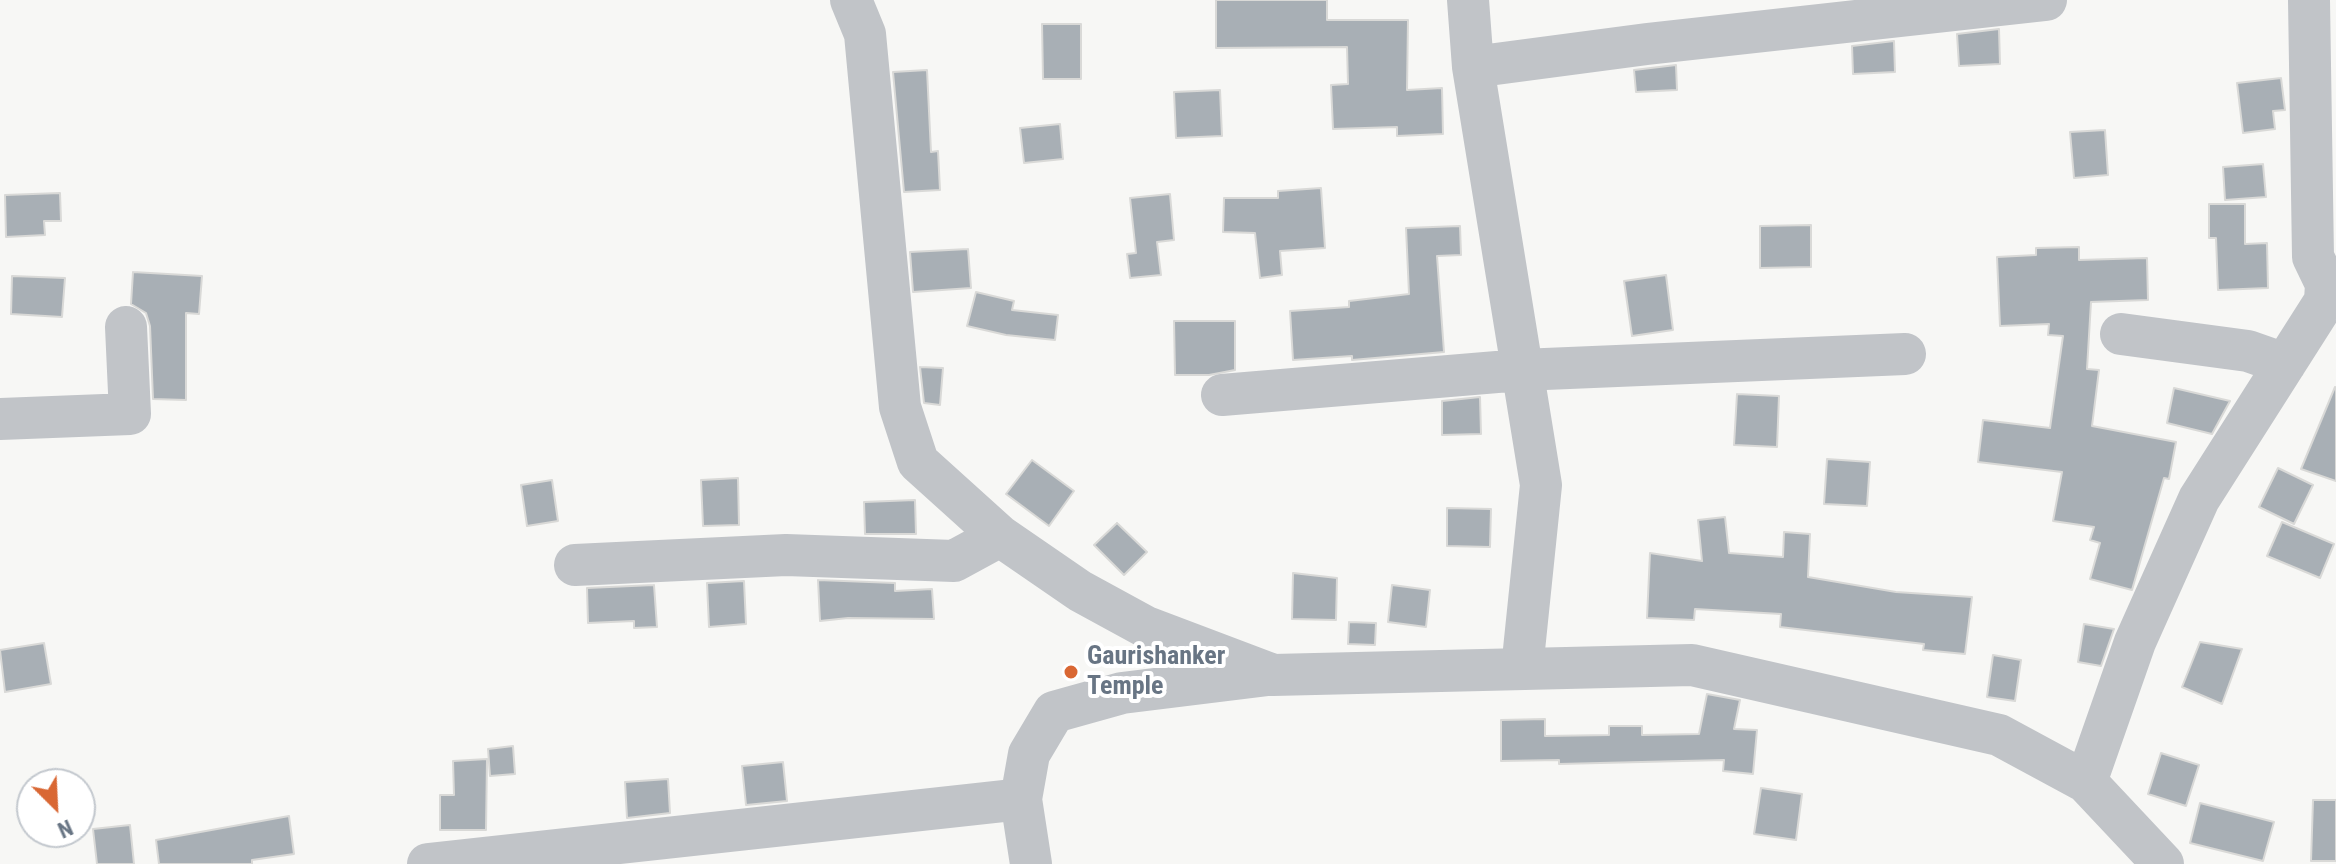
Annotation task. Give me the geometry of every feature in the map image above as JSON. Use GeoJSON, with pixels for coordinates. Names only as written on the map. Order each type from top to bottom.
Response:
{"type":"FeatureCollection","features":[{"type":"Feature","properties":{"kind":"street"},"geometry":{"type":"LineString","coordinates":[[851,0],[865,34],[900,407],[918,462],[1000,536],[1080,591],[1146,627],[1273,675]]}},
{"type":"Feature","properties":{"kind":"street"},"geometry":{"type":"LineString","coordinates":[[1468,0],[1473,67],[1541,485],[1522,669]]}},
{"type":"Feature","properties":{"kind":"street"},"geometry":{"type":"LineString","coordinates":[[1473,67],[1647,44],[2046,0]]}},
{"type":"Feature","properties":{"kind":"street"},"geometry":{"type":"LineString","coordinates":[[2086,782],[2135,642],[2199,499],[2330,295],[2313,257],[2309,0]]}},
{"type":"Feature","properties":{"kind":"street"},"geometry":{"type":"LineString","coordinates":[[0,419],[130,414],[126,327]]}},
{"type":"Feature","properties":{"kind":"street"},"geometry":{"type":"LineString","coordinates":[[2121,334],[2248,351],[2285,364]]}},
{"type":"Feature","properties":{"kind":"street"},"geometry":{"type":"LineString","coordinates":[[1222,395],[1521,370],[1905,354]]}},
{"type":"Feature","properties":{"kind":"street"},"geometry":{"type":"LineString","coordinates":[[575,565],[786,555],[954,561],[1000,536]]}},
{"type":"Feature","properties":{"kind":"street"},"geometry":{"type":"LineString","coordinates":[[1031,864],[1021,799],[1029,754],[1054,712],[1122,693],[1273,675],[1692,665],[1999,735],[2086,782],[2163,864]]}},
{"type":"Feature","properties":{"kind":"street"},"geometry":{"type":"LineString","coordinates":[[428,864],[1021,799]]}},
{"type":"Feature","properties":{"kind":"building"},"geometry":{"type":"Polygon","coordinates":[[[1216,0],[1327,0],[1327,20],[1408,20],[1407,90],[1442,88],[1443,134],[1397,136],[1397,127],[1333,129],[1331,85],[1348,84],[1347,47],[1216,48],[1216,0]]]}},
{"type":"Feature","properties":{"kind":"building"},"geometry":{"type":"Polygon","coordinates":[[[1042,24],[1081,24],[1081,79],[1043,79],[1042,24]]]}},
{"type":"Feature","properties":{"kind":"building"},"geometry":{"type":"Polygon","coordinates":[[[1999,29],[2000,64],[1959,66],[1957,34],[1999,29]]]}},
{"type":"Feature","properties":{"kind":"building"},"geometry":{"type":"Polygon","coordinates":[[[1894,41],[1895,72],[1853,74],[1852,46],[1894,41]]]}},
{"type":"Feature","properties":{"kind":"building"},"geometry":{"type":"Polygon","coordinates":[[[1676,65],[1677,90],[1636,92],[1634,70],[1676,65]]]}},
{"type":"Feature","properties":{"kind":"building"},"geometry":{"type":"Polygon","coordinates":[[[927,70],[931,152],[938,151],[940,190],[904,192],[893,72],[927,70]]]}},
{"type":"Feature","properties":{"kind":"building"},"geometry":{"type":"Polygon","coordinates":[[[2281,78],[2285,110],[2273,111],[2275,129],[2243,133],[2237,83],[2281,78]]]}},
{"type":"Feature","properties":{"kind":"building"},"geometry":{"type":"Polygon","coordinates":[[[1220,90],[1222,136],[1176,138],[1174,92],[1220,90]]]}},
{"type":"Feature","properties":{"kind":"building"},"geometry":{"type":"Polygon","coordinates":[[[1060,124],[1063,159],[1024,163],[1020,128],[1060,124]]]}},
{"type":"Feature","properties":{"kind":"building"},"geometry":{"type":"Polygon","coordinates":[[[2105,130],[2108,175],[2074,178],[2070,132],[2105,130]]]}},
{"type":"Feature","properties":{"kind":"building"},"geometry":{"type":"Polygon","coordinates":[[[2263,164],[2266,197],[2225,200],[2223,167],[2263,164]]]}},
{"type":"Feature","properties":{"kind":"building"},"geometry":{"type":"Polygon","coordinates":[[[1321,188],[1325,248],[1280,251],[1282,275],[1260,278],[1255,233],[1223,232],[1224,198],[1278,198],[1278,191],[1321,188]]]}},
{"type":"Feature","properties":{"kind":"building"},"geometry":{"type":"Polygon","coordinates":[[[60,193],[61,221],[44,221],[45,235],[6,237],[5,195],[60,193]]]}},
{"type":"Feature","properties":{"kind":"building"},"geometry":{"type":"Polygon","coordinates":[[[1170,194],[1174,240],[1157,242],[1161,275],[1130,278],[1127,254],[1136,253],[1130,198],[1170,194]]]}},
{"type":"Feature","properties":{"kind":"building"},"geometry":{"type":"Polygon","coordinates":[[[2209,204],[2245,204],[2245,244],[2267,243],[2268,288],[2218,290],[2216,238],[2209,238],[2209,204]]]}},
{"type":"Feature","properties":{"kind":"building"},"geometry":{"type":"Polygon","coordinates":[[[1811,225],[1811,267],[1760,268],[1760,226],[1811,225]]]}},
{"type":"Feature","properties":{"kind":"building"},"geometry":{"type":"Polygon","coordinates":[[[1460,226],[1461,255],[1437,256],[1444,352],[1352,360],[1352,356],[1293,360],[1290,311],[1349,307],[1349,301],[1409,294],[1406,228],[1460,226]]]}},
{"type":"Feature","properties":{"kind":"building"},"geometry":{"type":"Polygon","coordinates":[[[2079,247],[2079,260],[2147,258],[2148,300],[2091,302],[2087,369],[2099,370],[2092,426],[2176,442],[2169,479],[2164,478],[2132,590],[2090,579],[2100,543],[2090,540],[2094,527],[2053,521],[2062,472],[1978,462],[1983,420],[2050,428],[2063,336],[2048,335],[2049,324],[2000,326],[1997,257],[2036,255],[2036,248],[2079,247]]]}},
{"type":"Feature","properties":{"kind":"building"},"geometry":{"type":"Polygon","coordinates":[[[968,249],[971,288],[913,292],[910,252],[968,249]]]}},
{"type":"Feature","properties":{"kind":"building"},"geometry":{"type":"Polygon","coordinates":[[[133,272],[202,276],[199,314],[186,313],[186,400],[153,399],[150,326],[146,313],[131,304],[133,272]]]}},
{"type":"Feature","properties":{"kind":"building"},"geometry":{"type":"Polygon","coordinates":[[[1666,275],[1673,330],[1632,336],[1624,281],[1666,275]]]}},
{"type":"Feature","properties":{"kind":"building"},"geometry":{"type":"Polygon","coordinates":[[[12,276],[65,278],[62,317],[11,314],[12,276]]]}},
{"type":"Feature","properties":{"kind":"building"},"geometry":{"type":"Polygon","coordinates":[[[976,292],[1014,301],[1012,310],[1058,315],[1055,340],[1006,335],[967,326],[976,292]]]}},
{"type":"Feature","properties":{"kind":"building"},"geometry":{"type":"Polygon","coordinates":[[[1174,321],[1235,321],[1235,370],[1209,375],[1175,375],[1174,321]]]}},
{"type":"Feature","properties":{"kind":"building"},"geometry":{"type":"Polygon","coordinates":[[[920,367],[943,368],[940,405],[924,403],[920,367]]]}},
{"type":"Feature","properties":{"kind":"building"},"geometry":{"type":"Polygon","coordinates":[[[2174,388],[2230,401],[2212,434],[2167,423],[2174,388]]]}},
{"type":"Feature","properties":{"kind":"building"},"geometry":{"type":"Polygon","coordinates":[[[2336,388],[2336,481],[2301,469],[2336,388]]]}},
{"type":"Feature","properties":{"kind":"building"},"geometry":{"type":"Polygon","coordinates":[[[1737,394],[1779,396],[1777,447],[1734,445],[1737,394]]]}},
{"type":"Feature","properties":{"kind":"building"},"geometry":{"type":"Polygon","coordinates":[[[1480,397],[1481,434],[1442,435],[1442,401],[1480,397]]]}},
{"type":"Feature","properties":{"kind":"building"},"geometry":{"type":"Polygon","coordinates":[[[1827,459],[1870,462],[1867,506],[1824,504],[1827,459]]]}},
{"type":"Feature","properties":{"kind":"building"},"geometry":{"type":"Polygon","coordinates":[[[1032,460],[1074,491],[1049,526],[1006,494],[1032,460]]]}},
{"type":"Feature","properties":{"kind":"building"},"geometry":{"type":"Polygon","coordinates":[[[2278,468],[2313,485],[2294,524],[2259,507],[2278,468]]]}},
{"type":"Feature","properties":{"kind":"building"},"geometry":{"type":"Polygon","coordinates":[[[738,478],[739,525],[703,526],[701,480],[738,478]]]}},
{"type":"Feature","properties":{"kind":"building"},"geometry":{"type":"Polygon","coordinates":[[[552,480],[558,521],[527,526],[521,485],[552,480]]]}},
{"type":"Feature","properties":{"kind":"building"},"geometry":{"type":"Polygon","coordinates":[[[915,500],[916,534],[865,534],[864,502],[915,500]]]}},
{"type":"Feature","properties":{"kind":"building"},"geometry":{"type":"Polygon","coordinates":[[[1447,508],[1491,509],[1490,547],[1447,546],[1447,508]]]}},
{"type":"Feature","properties":{"kind":"building"},"geometry":{"type":"Polygon","coordinates":[[[1725,517],[1729,553],[1783,557],[1784,532],[1810,534],[1808,577],[1896,592],[1972,597],[1965,654],[1923,650],[1924,644],[1780,627],[1781,614],[1695,609],[1694,620],[1647,618],[1650,553],[1702,561],[1698,520],[1725,517]]]}},
{"type":"Feature","properties":{"kind":"building"},"geometry":{"type":"Polygon","coordinates":[[[2282,522],[2334,544],[2320,578],[2267,556],[2282,522]]]}},
{"type":"Feature","properties":{"kind":"building"},"geometry":{"type":"Polygon","coordinates":[[[1117,523],[1147,552],[1124,575],[1094,545],[1117,523]]]}},
{"type":"Feature","properties":{"kind":"building"},"geometry":{"type":"Polygon","coordinates":[[[1293,573],[1337,578],[1336,620],[1292,619],[1293,573]]]}},
{"type":"Feature","properties":{"kind":"building"},"geometry":{"type":"Polygon","coordinates":[[[818,580],[895,583],[895,591],[932,589],[934,619],[848,618],[820,621],[818,580]]]}},
{"type":"Feature","properties":{"kind":"building"},"geometry":{"type":"Polygon","coordinates":[[[744,581],[746,624],[709,627],[707,583],[744,581]]]}},
{"type":"Feature","properties":{"kind":"building"},"geometry":{"type":"Polygon","coordinates":[[[654,585],[657,627],[634,628],[634,621],[588,623],[587,588],[654,585]]]}},
{"type":"Feature","properties":{"kind":"building"},"geometry":{"type":"Polygon","coordinates":[[[1392,585],[1430,590],[1426,627],[1388,622],[1392,585]]]}},
{"type":"Feature","properties":{"kind":"building"},"geometry":{"type":"Polygon","coordinates":[[[1349,622],[1376,623],[1375,645],[1348,644],[1349,622]]]}},
{"type":"Feature","properties":{"kind":"building"},"geometry":{"type":"Polygon","coordinates":[[[2084,624],[2114,629],[2101,666],[2078,662],[2084,624]]]}},
{"type":"Feature","properties":{"kind":"building"},"geometry":{"type":"Polygon","coordinates":[[[2200,642],[2242,649],[2222,704],[2182,687],[2200,642]]]}},
{"type":"Feature","properties":{"kind":"building"},"geometry":{"type":"Polygon","coordinates":[[[44,643],[51,684],[5,692],[0,650],[44,643]]]}},
{"type":"Feature","properties":{"kind":"building"},"geometry":{"type":"Polygon","coordinates":[[[1993,655],[2021,660],[2015,701],[1987,697],[1993,655]]]}},
{"type":"Feature","properties":{"kind":"building"},"geometry":{"type":"Polygon","coordinates":[[[1707,694],[1740,700],[1734,729],[1757,730],[1753,774],[1723,771],[1724,760],[1559,764],[1559,760],[1501,761],[1501,720],[1545,719],[1545,736],[1609,735],[1609,726],[1642,726],[1642,735],[1699,734],[1707,694]]]}},
{"type":"Feature","properties":{"kind":"building"},"geometry":{"type":"Polygon","coordinates":[[[513,746],[515,774],[490,776],[488,749],[513,746]]]}},
{"type":"Feature","properties":{"kind":"building"},"geometry":{"type":"Polygon","coordinates":[[[2161,753],[2199,765],[2186,806],[2148,794],[2161,753]]]}},
{"type":"Feature","properties":{"kind":"building"},"geometry":{"type":"Polygon","coordinates":[[[487,759],[486,830],[440,830],[440,795],[454,795],[453,761],[487,759]]]}},
{"type":"Feature","properties":{"kind":"building"},"geometry":{"type":"Polygon","coordinates":[[[783,762],[787,801],[746,805],[742,766],[783,762]]]}},
{"type":"Feature","properties":{"kind":"building"},"geometry":{"type":"Polygon","coordinates":[[[668,779],[670,813],[627,818],[625,782],[668,779]]]}},
{"type":"Feature","properties":{"kind":"building"},"geometry":{"type":"Polygon","coordinates":[[[1761,788],[1802,794],[1796,840],[1754,834],[1761,788]]]}},
{"type":"Feature","properties":{"kind":"building"},"geometry":{"type":"Polygon","coordinates":[[[2313,800],[2336,800],[2336,861],[2311,861],[2313,800]]]}},
{"type":"Feature","properties":{"kind":"building"},"geometry":{"type":"Polygon","coordinates":[[[2200,803],[2274,822],[2263,861],[2190,843],[2200,803]]]}},
{"type":"Feature","properties":{"kind":"building"},"geometry":{"type":"Polygon","coordinates":[[[289,816],[294,854],[252,860],[252,864],[159,864],[156,840],[289,816]]]}},
{"type":"Feature","properties":{"kind":"building"},"geometry":{"type":"Polygon","coordinates":[[[130,825],[134,864],[97,864],[96,829],[130,825]]]}},
{"type":"Feature","properties":{"kind":"place","name":"Gaurishanker Temple"},"geometry":{"type":"Point","coordinates":[1071,672]}}]}
